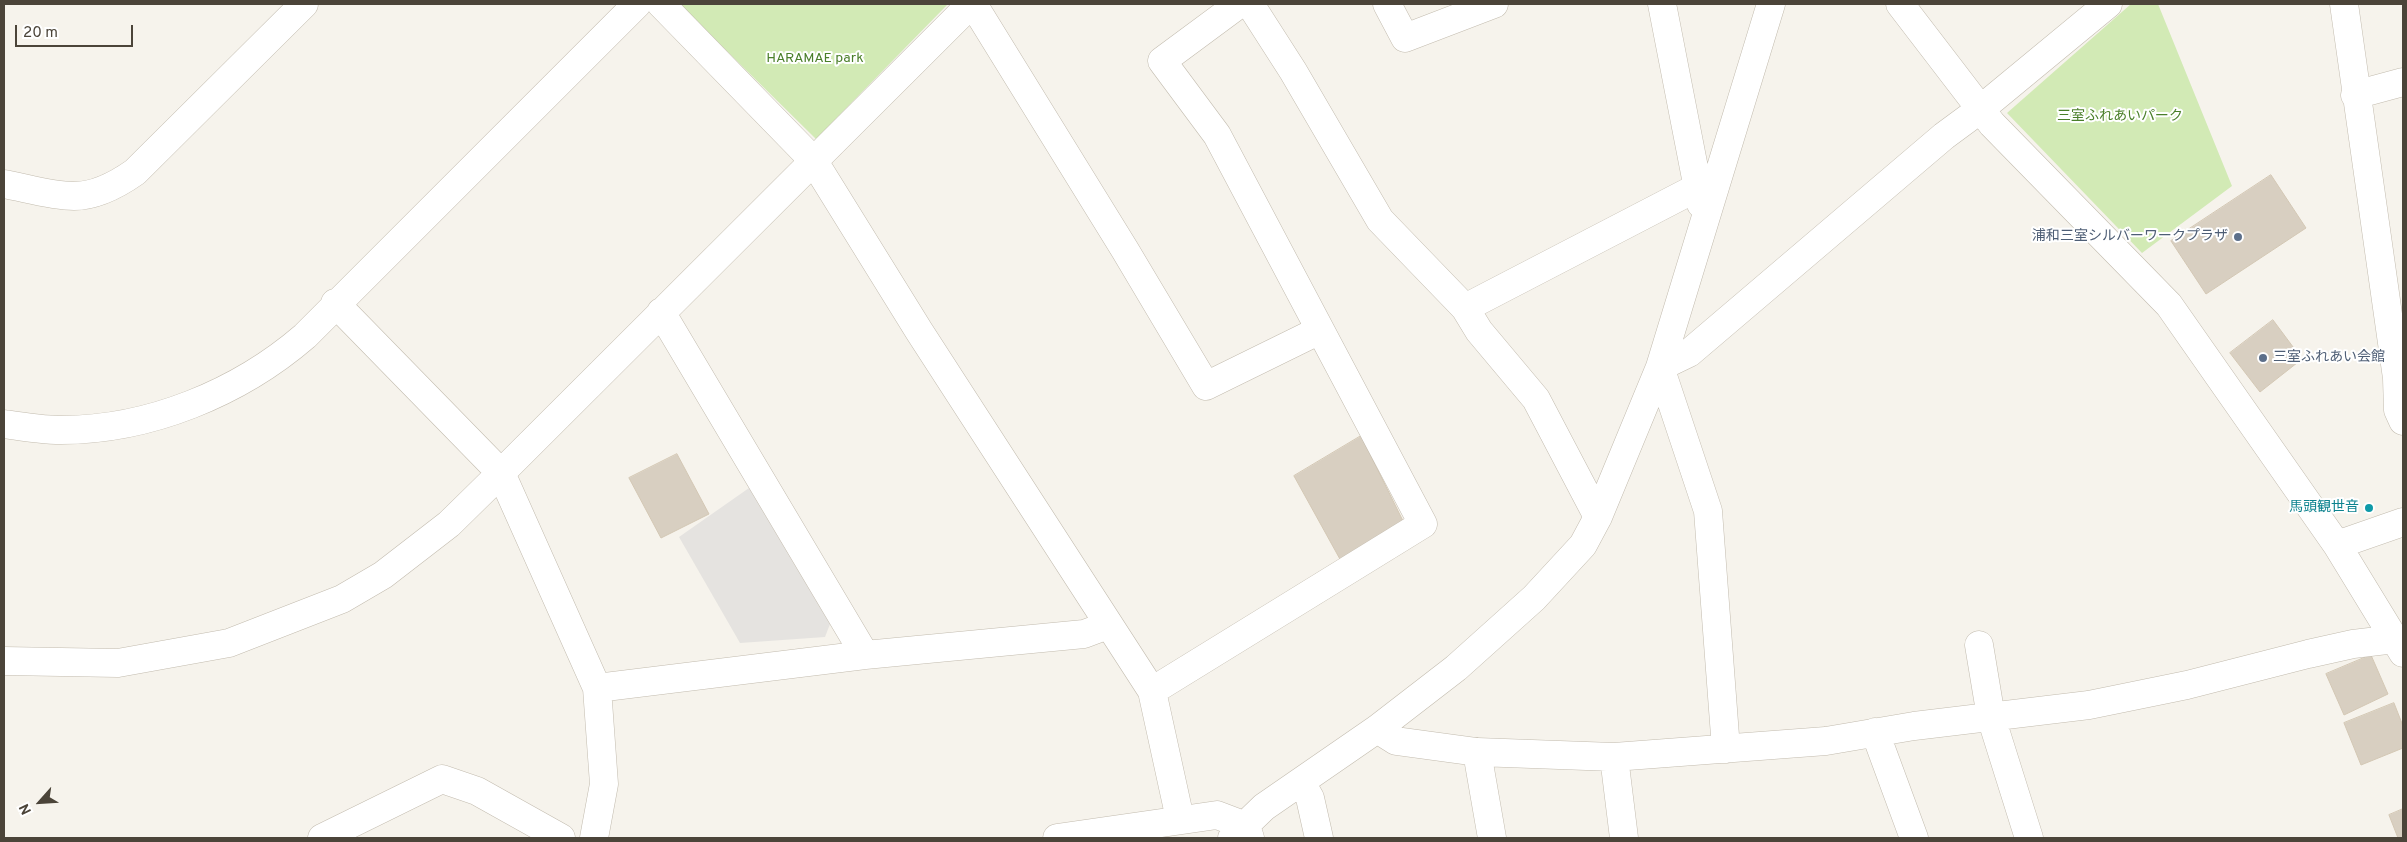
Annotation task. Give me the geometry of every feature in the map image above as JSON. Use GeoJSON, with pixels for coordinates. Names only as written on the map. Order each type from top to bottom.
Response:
{"type":"FeatureCollection","features":[{"type":"Feature","properties":{"kind":"street"},"geometry":{"type":"LineString","coordinates":[[4,184],[74,196],[102,190],[119,183],[135,172],[304,4]]}},
{"type":"Feature","properties":{"kind":"street"},"geometry":{"type":"LineString","coordinates":[[4,424],[36,429],[89,428],[166,413],[250,377],[288,350],[637,4]]}},
{"type":"Feature","properties":{"kind":"street"},"geometry":{"type":"LineString","coordinates":[[661,4],[813,160],[1108,626],[1152,690],[1180,819]]}},
{"type":"Feature","properties":{"kind":"street"},"geometry":{"type":"LineString","coordinates":[[4,662],[118,663],[229,643],[342,599],[383,575],[449,524],[502,473],[813,160],[972,4],[1125,250],[1206,386],[1320,330]]}},
{"type":"Feature","properties":{"kind":"street"},"geometry":{"type":"LineString","coordinates":[[1152,690],[1423,524],[1217,135],[1162,61],[1240,4]]}},
{"type":"Feature","properties":{"kind":"street"},"geometry":{"type":"LineString","coordinates":[[1250,4],[1288,63],[1380,220],[1464,308],[1479,330],[1536,399],[1598,517]]}},
{"type":"Feature","properties":{"kind":"street"},"geometry":{"type":"LineString","coordinates":[[1387,4],[1405,38],[1494,4]]}},
{"type":"Feature","properties":{"kind":"street"},"geometry":{"type":"LineString","coordinates":[[1662,4],[1704,218]]}},
{"type":"Feature","properties":{"kind":"street"},"geometry":{"type":"LineString","coordinates":[[1057,838],[1217,815],[1243,834],[1264,807],[1377,729],[1456,668],[1534,598],[1582,545],[1598,517],[1660,367],[1704,218],[1772,4]]}},
{"type":"Feature","properties":{"kind":"street"},"geometry":{"type":"LineString","coordinates":[[1900,4],[1982,108],[1992,124],[2169,305],[2337,546],[2399,646]]}},
{"type":"Feature","properties":{"kind":"street"},"geometry":{"type":"LineString","coordinates":[[1660,367],[1689,353],[1944,136],[1982,108],[2108,4]]}},
{"type":"Feature","properties":{"kind":"street"},"geometry":{"type":"LineString","coordinates":[[2344,4],[2355,95],[2402,413]]}},
{"type":"Feature","properties":{"kind":"street"},"geometry":{"type":"LineString","coordinates":[[2355,95],[2403,82]]}},
{"type":"Feature","properties":{"kind":"street"},"geometry":{"type":"LineString","coordinates":[[1464,308],[1698,187]]}},
{"type":"Feature","properties":{"kind":"street"},"geometry":{"type":"LineString","coordinates":[[335,304],[502,473],[597,688],[604,784],[594,838]]}},
{"type":"Feature","properties":{"kind":"street"},"geometry":{"type":"LineString","coordinates":[[661,312],[865,655]]}},
{"type":"Feature","properties":{"kind":"street"},"geometry":{"type":"LineString","coordinates":[[1660,367],[1708,511],[1726,749]]}},
{"type":"Feature","properties":{"kind":"street"},"geometry":{"type":"LineString","coordinates":[[2337,546],[2403,522]]}},
{"type":"Feature","properties":{"kind":"street"},"geometry":{"type":"LineString","coordinates":[[597,688],[865,655],[1084,634],[1108,626]]}},
{"type":"Feature","properties":{"kind":"street"},"geometry":{"type":"LineString","coordinates":[[1979,644],[1991,717],[2029,838]]}},
{"type":"Feature","properties":{"kind":"street"},"geometry":{"type":"LineString","coordinates":[[1377,729],[1396,741],[1477,752],[1614,757],[1826,741],[1875,732],[2089,705],[2187,685],[2353,644],[2399,646]]}},
{"type":"Feature","properties":{"kind":"street"},"geometry":{"type":"LineString","coordinates":[[1875,732],[1914,838]]}},
{"type":"Feature","properties":{"kind":"street"},"geometry":{"type":"LineString","coordinates":[[1477,752],[1492,838]]}},
{"type":"Feature","properties":{"kind":"street"},"geometry":{"type":"LineString","coordinates":[[1614,757],[1624,838]]}},
{"type":"Feature","properties":{"kind":"street"},"geometry":{"type":"LineString","coordinates":[[322,838],[442,779],[477,791],[561,838]]}},
{"type":"Feature","properties":{"kind":"street"},"geometry":{"type":"LineString","coordinates":[[1300,782],[1310,798],[1319,838]]}},
{"type":"Feature","properties":{"kind":"green space","name":"HARAMAE park"},"geometry":{"type":"Polygon","coordinates":[[[679,4],[948,4],[816,139],[679,4]]]}},
{"type":"Feature","properties":{"kind":"green space","name":"三室ふれあいパーク"},"geometry":{"type":"Polygon","coordinates":[[[2131,4],[2158,4],[2232,186],[2142,253],[2007,113],[2131,4]]]}},
{"type":"Feature","properties":{"kind":"shaded area"},"geometry":{"type":"Polygon","coordinates":[[[749,488],[830,624],[825,637],[740,643],[679,537],[749,488]]]}},
{"type":"Feature","properties":{"kind":"building"},"geometry":{"type":"Polygon","coordinates":[[[2271,175],[2306,228],[2206,294],[2171,241],[2271,175]]]}},
{"type":"Feature","properties":{"kind":"building"},"geometry":{"type":"Polygon","coordinates":[[[2273,320],[2302,359],[2260,392],[2230,353],[2273,320]]]}},
{"type":"Feature","properties":{"kind":"building"},"geometry":{"type":"Polygon","coordinates":[[[1361,436],[1405,525],[1341,561],[1294,476],[1361,436]]]}},
{"type":"Feature","properties":{"kind":"building"},"geometry":{"type":"Polygon","coordinates":[[[677,454],[709,514],[661,538],[629,478],[677,454]]]}},
{"type":"Feature","properties":{"kind":"building"},"geometry":{"type":"Polygon","coordinates":[[[2371,655],[2388,694],[2344,715],[2326,674],[2371,655]]]}},
{"type":"Feature","properties":{"kind":"building"},"geometry":{"type":"Polygon","coordinates":[[[2394,703],[2403,726],[2403,748],[2361,765],[2344,723],[2394,703]]]}},
{"type":"Feature","properties":{"kind":"building"},"geometry":{"type":"Polygon","coordinates":[[[2403,809],[2403,838],[2398,838],[2389,815],[2403,809]]]}},
{"type":"Feature","properties":{"kind":"place","name":"浦和三室シルバーワークプラザ"},"geometry":{"type":"Point","coordinates":[2238,237]}},
{"type":"Feature","properties":{"kind":"place","name":"三室ふれあい会館"},"geometry":{"type":"Point","coordinates":[2263,358]}},
{"type":"Feature","properties":{"kind":"place","name":"馬頭観世音"},"geometry":{"type":"Point","coordinates":[2369,508]}}]}
